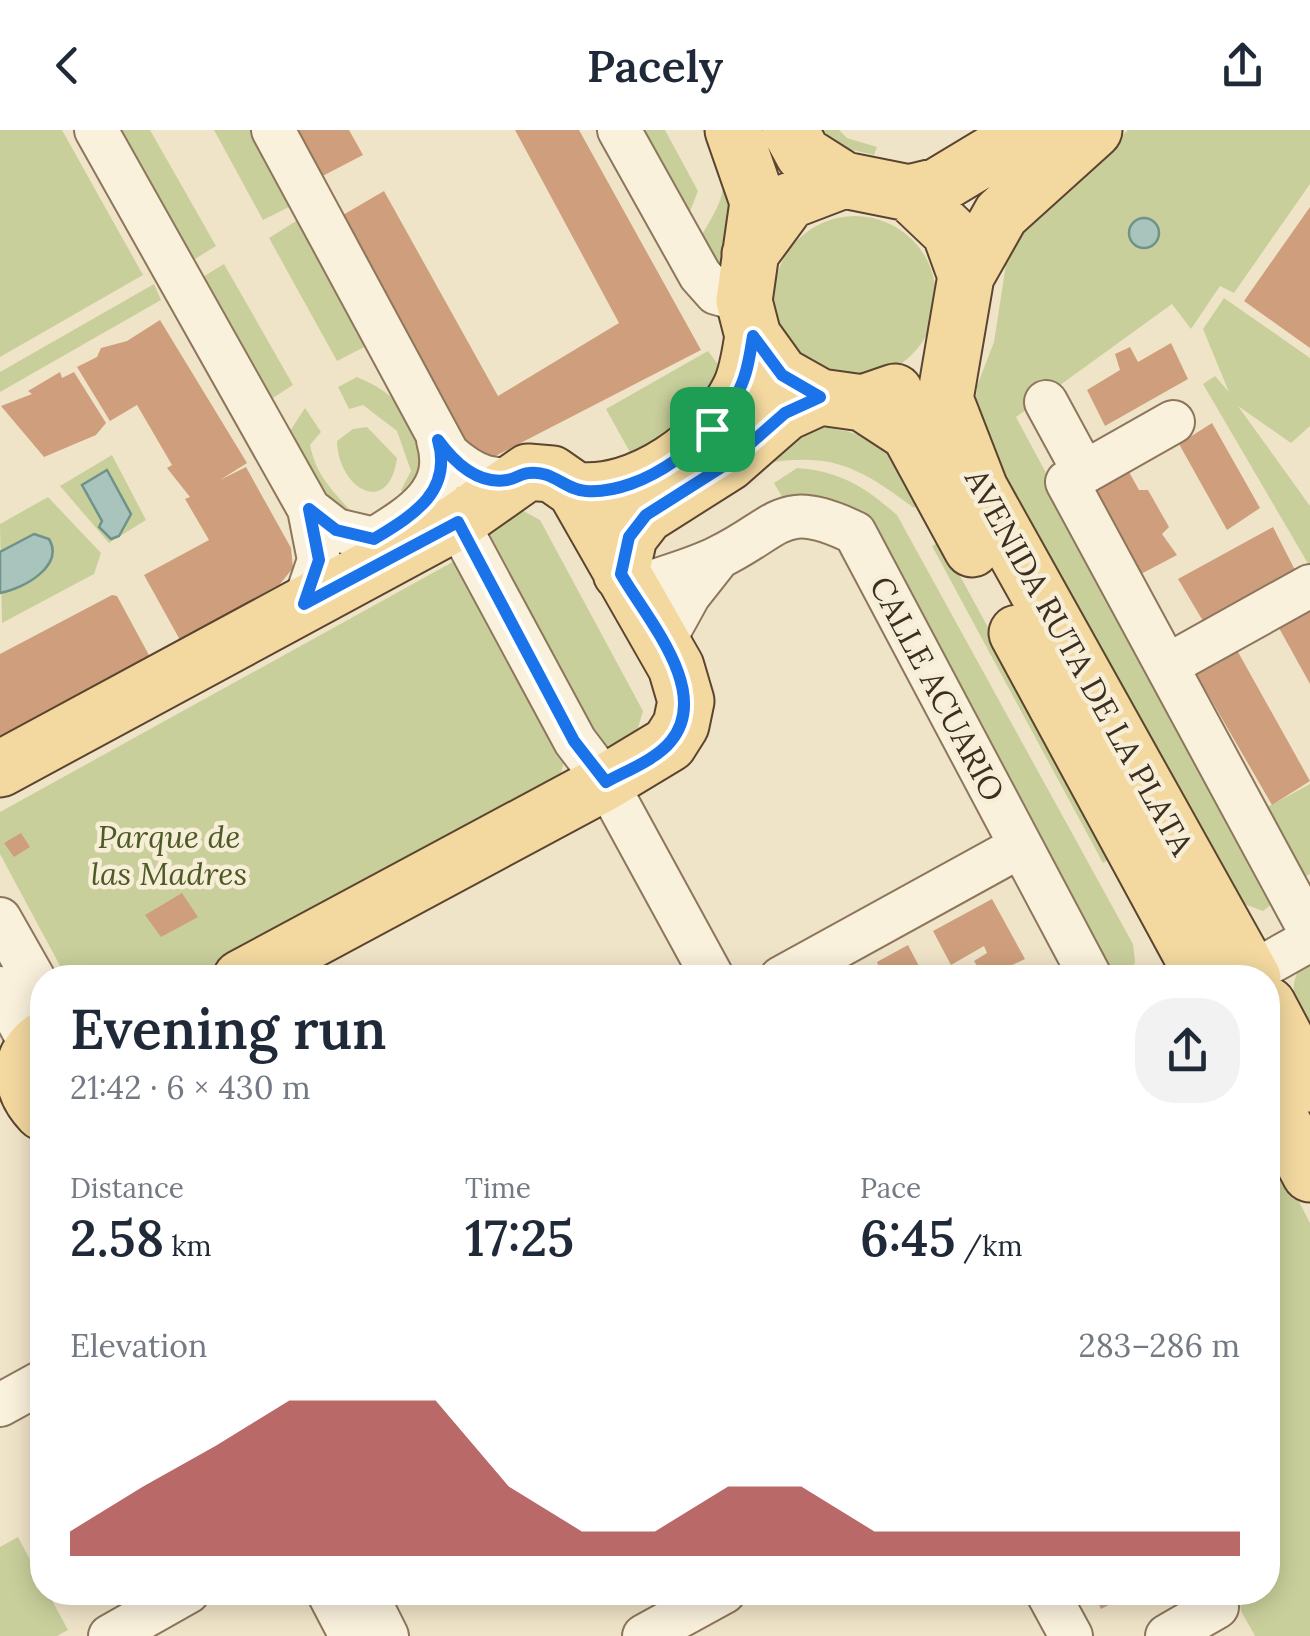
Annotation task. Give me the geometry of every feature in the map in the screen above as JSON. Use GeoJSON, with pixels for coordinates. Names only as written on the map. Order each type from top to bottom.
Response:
{"type":"FeatureCollection","features":[{"type":"Feature","properties":{"kind":"main road"},"geometry":{"type":"LineString","coordinates":[[0,769],[458,522],[552,481],[614,488],[634,481],[705,436],[741,387],[758,202],[733,130]]}},
{"type":"Feature","properties":{"kind":"main road"},"geometry":{"type":"LineString","coordinates":[[790,130],[803,154],[844,180],[908,193],[938,186],[1032,130]]}},
{"type":"Feature","properties":{"kind":"main road"},"geometry":{"type":"LineString","coordinates":[[626,582],[629,537],[646,515],[728,463],[785,413],[917,384],[958,336],[966,276],[1001,214],[1094,130]]}},
{"type":"Feature","properties":{"kind":"main road"},"geometry":{"type":"LineString","coordinates":[[842,400],[782,375],[749,297],[789,201],[844,180]]}},
{"type":"Feature","properties":{"kind":"main road"},"geometry":{"type":"LineString","coordinates":[[908,193],[950,232],[966,276]]}},
{"type":"Feature","properties":{"kind":"main road","name":"AVENIDA RUTA DE LA PLATA"},"geometry":{"type":"LineString","coordinates":[[958,336],[945,399],[980,489],[1234,965]]}},
{"type":"Feature","properties":{"kind":"main road","name":"AVENIDA RUTA DE LA PLATA"},"geometry":{"type":"LineString","coordinates":[[842,400],[909,433],[1233,965]]}},
{"type":"Feature","properties":{"kind":"main road"},"geometry":{"type":"LineString","coordinates":[[265,965],[670,744],[681,725],[686,701],[676,667],[626,582],[552,481]]}},
{"type":"Feature","properties":{"kind":"main road","name":"AVENIDA RUTA DE LA PLATA"},"geometry":{"type":"LineString","coordinates":[[1280,1038],[1310,1084]]}},
{"type":"Feature","properties":{"kind":"main road"},"geometry":{"type":"LineString","coordinates":[[28,1115],[22,1069],[30,1056]]}},
{"type":"Feature","properties":{"kind":"main road"},"geometry":{"type":"LineString","coordinates":[[1280,1118],[1310,1174]]}},
{"type":"Feature","properties":{"kind":"street"},"geometry":{"type":"LineString","coordinates":[[96,130],[309,509],[319,560],[304,604]]}},
{"type":"Feature","properties":{"kind":"street"},"geometry":{"type":"LineString","coordinates":[[273,130],[438,440],[443,458],[438,484],[426,506],[374,539],[336,530],[309,509]]}},
{"type":"Feature","properties":{"kind":"street"},"geometry":{"type":"LineString","coordinates":[[619,130],[700,275],[716,293],[749,297]]}},
{"type":"Feature","properties":{"kind":"street"},"geometry":{"type":"LineString","coordinates":[[1046,402],[1084,472]]}},
{"type":"Feature","properties":{"kind":"street"},"geometry":{"type":"LineString","coordinates":[[1173,422],[1067,482],[1310,931]]}},
{"type":"Feature","properties":{"kind":"street"},"geometry":{"type":"LineString","coordinates":[[438,440],[474,475],[552,481]]}},
{"type":"Feature","properties":{"kind":"street","name":"CALLE ACUARIO"},"geometry":{"type":"LineString","coordinates":[[719,557],[771,523],[802,514],[824,518],[854,532],[1084,965]]}},
{"type":"Feature","properties":{"kind":"street"},"geometry":{"type":"LineString","coordinates":[[458,522],[574,741],[606,782],[706,965]]}},
{"type":"Feature","properties":{"kind":"street"},"geometry":{"type":"LineString","coordinates":[[626,582],[719,557]]}},
{"type":"Feature","properties":{"kind":"street"},"geometry":{"type":"LineString","coordinates":[[662,644],[689,595],[719,557]]}},
{"type":"Feature","properties":{"kind":"street"},"geometry":{"type":"LineString","coordinates":[[1168,665],[1310,586]]}},
{"type":"Feature","properties":{"kind":"street"},"geometry":{"type":"LineString","coordinates":[[806,965],[1021,846]]}},
{"type":"Feature","properties":{"kind":"street"},"geometry":{"type":"LineString","coordinates":[[0,920],[30,973]]}},
{"type":"Feature","properties":{"kind":"street"},"geometry":{"type":"LineString","coordinates":[[1272,965],[1310,940]]}},
{"type":"Feature","properties":{"kind":"street"},"geometry":{"type":"LineString","coordinates":[[0,988],[30,1033]]}},
{"type":"Feature","properties":{"kind":"street"},"geometry":{"type":"LineString","coordinates":[[0,1405],[30,1389]]}},
{"type":"Feature","properties":{"kind":"street"},"geometry":{"type":"LineString","coordinates":[[110,1636],[165,1605]]}},
{"type":"Feature","properties":{"kind":"street"},"geometry":{"type":"LineString","coordinates":[[335,1605],[352,1636]]}},
{"type":"Feature","properties":{"kind":"street"},"geometry":{"type":"LineString","coordinates":[[372,1605],[388,1636]]}},
{"type":"Feature","properties":{"kind":"street"},"geometry":{"type":"LineString","coordinates":[[644,1636],[700,1605]]}},
{"type":"Feature","properties":{"kind":"street"},"geometry":{"type":"LineString","coordinates":[[1054,1605],[1071,1636]]}},
{"type":"Feature","properties":{"kind":"street"},"geometry":{"type":"LineString","coordinates":[[1167,1636],[1220,1612]]}},
{"type":"Feature","properties":{"kind":"green space"},"geometry":{"type":"Polygon","coordinates":[[[0,130],[62,130],[143,275],[0,357],[0,130]]]}},
{"type":"Feature","properties":{"kind":"green space"},"geometry":{"type":"Polygon","coordinates":[[[111,130],[150,130],[216,246],[187,264],[111,130]]]}},
{"type":"Feature","properties":{"kind":"green space"},"geometry":{"type":"Polygon","coordinates":[[[214,130],[256,130],[297,203],[263,220],[214,130]]]}},
{"type":"Feature","properties":{"kind":"green space"},"geometry":{"type":"Polygon","coordinates":[[[634,130],[665,130],[698,191],[685,224],[634,130]]]}},
{"type":"Feature","properties":{"kind":"green space"},"geometry":{"type":"Polygon","coordinates":[[[703,130],[720,130],[733,153],[726,282],[695,246],[723,189],[719,164],[703,130]]]}},
{"type":"Feature","properties":{"kind":"green space"},"geometry":{"type":"Polygon","coordinates":[[[819,130],[839,130],[847,138],[877,147],[874,155],[831,145],[819,130]]]}},
{"type":"Feature","properties":{"kind":"green space"},"geometry":{"type":"Polygon","coordinates":[[[1128,130],[1310,130],[1310,184],[1234,293],[1220,286],[1191,329],[1172,304],[1016,417],[1276,901],[1263,911],[1244,904],[974,421],[977,386],[994,342],[1006,264],[1028,225],[1128,130]]]}},
{"type":"Feature","properties":{"kind":"green space"},"geometry":{"type":"Polygon","coordinates":[[[304,216],[374,342],[337,361],[269,238],[304,216]]]}},
{"type":"Feature","properties":{"kind":"green space"},"geometry":{"type":"Polygon","coordinates":[[[855,216],[886,222],[912,240],[930,266],[936,297],[930,328],[912,354],[886,372],[855,378],[824,372],[798,354],[780,328],[774,297],[780,266],[798,240],[824,222],[855,216]]]}},
{"type":"Feature","properties":{"kind":"green space"},"geometry":{"type":"Polygon","coordinates":[[[224,264],[293,385],[265,403],[196,281],[224,264]]]}},
{"type":"Feature","properties":{"kind":"green space"},"geometry":{"type":"Polygon","coordinates":[[[154,284],[161,300],[0,392],[0,372],[154,284]]]}},
{"type":"Feature","properties":{"kind":"green space"},"geometry":{"type":"Polygon","coordinates":[[[1224,298],[1310,358],[1310,426],[1291,443],[1238,406],[1310,506],[1310,567],[1203,384],[1215,376],[1229,392],[1203,329],[1224,298]]]}},
{"type":"Feature","properties":{"kind":"green space"},"geometry":{"type":"Polygon","coordinates":[[[708,351],[720,367],[704,396],[672,428],[631,454],[606,409],[708,351]]]}},
{"type":"Feature","properties":{"kind":"green space"},"geometry":{"type":"Polygon","coordinates":[[[357,377],[399,405],[426,448],[410,503],[401,490],[411,471],[397,431],[363,405],[349,409],[338,387],[357,377]]]}},
{"type":"Feature","properties":{"kind":"green space"},"geometry":{"type":"Polygon","coordinates":[[[305,408],[321,432],[310,445],[317,467],[356,517],[332,518],[288,434],[305,408]]]}},
{"type":"Feature","properties":{"kind":"green space"},"geometry":{"type":"Polygon","coordinates":[[[807,426],[847,431],[877,443],[901,465],[923,499],[914,508],[873,480],[838,464],[799,460],[750,466],[807,426]]]}},
{"type":"Feature","properties":{"kind":"green space"},"geometry":{"type":"Polygon","coordinates":[[[367,427],[397,458],[392,476],[375,492],[354,483],[340,458],[337,441],[353,429],[367,427]]]}},
{"type":"Feature","properties":{"kind":"green space"},"geometry":{"type":"Polygon","coordinates":[[[112,455],[146,520],[109,543],[60,486],[112,455]]]}},
{"type":"Feature","properties":{"kind":"green space"},"geometry":{"type":"Polygon","coordinates":[[[797,468],[826,473],[851,482],[897,515],[1133,944],[1134,965],[1107,965],[868,531],[840,507],[820,498],[785,502],[774,483],[797,468]]]}},
{"type":"Feature","properties":{"kind":"green space"},"geometry":{"type":"Polygon","coordinates":[[[48,497],[101,553],[94,574],[2,623],[0,524],[48,497]]]}},
{"type":"Feature","properties":{"kind":"green space"},"geometry":{"type":"Polygon","coordinates":[[[520,509],[540,520],[643,711],[636,735],[597,750],[488,541],[489,533],[520,509]]]}},
{"type":"Feature","properties":{"kind":"green space"},"geometry":{"type":"Polygon","coordinates":[[[941,541],[1113,857],[1103,863],[932,546],[941,541]]]}},
{"type":"Feature","properties":{"kind":"green space","name":"Parque de las Madres"},"geometry":{"type":"Polygon","coordinates":[[[458,559],[565,758],[560,777],[219,965],[60,965],[0,854],[0,812],[458,559]]]}},
{"type":"Feature","properties":{"kind":"green space"},"geometry":{"type":"Polygon","coordinates":[[[1310,784],[1310,874],[1300,879],[1262,810],[1310,784]]]}},
{"type":"Feature","properties":{"kind":"green space"},"geometry":{"type":"Polygon","coordinates":[[[1310,954],[1310,1039],[1299,1017],[1294,985],[1310,954]]]}},
{"type":"Feature","properties":{"kind":"green space"},"geometry":{"type":"Polygon","coordinates":[[[1280,1164],[1310,1223],[1310,1636],[1255,1636],[1240,1605],[1280,1605],[1280,1164]]]}},
{"type":"Feature","properties":{"kind":"green space"},"geometry":{"type":"Polygon","coordinates":[[[18,1537],[30,1560],[30,1605],[54,1605],[68,1630],[57,1636],[0,1636],[0,1547],[18,1537]]]}},
{"type":"Feature","properties":{"kind":"water"},"geometry":{"type":"Polygon","coordinates":[[[1144,218],[1155,222],[1159,233],[1155,244],[1144,248],[1133,244],[1129,233],[1133,222],[1144,218]]]}},
{"type":"Feature","properties":{"kind":"water"},"geometry":{"type":"Polygon","coordinates":[[[107,470],[131,514],[119,536],[111,539],[99,527],[102,521],[82,485],[107,470]]]}},
{"type":"Feature","properties":{"kind":"water"},"geometry":{"type":"Polygon","coordinates":[[[34,534],[49,539],[52,549],[47,567],[20,587],[0,593],[0,552],[34,534]]]}},
{"type":"Feature","properties":{"kind":"building"},"geometry":{"type":"Polygon","coordinates":[[[283,130],[349,130],[363,155],[311,182],[283,130]]]}},
{"type":"Feature","properties":{"kind":"building"},"geometry":{"type":"Polygon","coordinates":[[[515,130],[579,130],[701,350],[470,469],[324,226],[384,191],[498,396],[619,323],[515,130]]]}},
{"type":"Feature","properties":{"kind":"building"},"geometry":{"type":"Polygon","coordinates":[[[1310,207],[1310,348],[1244,301],[1310,207]]]}},
{"type":"Feature","properties":{"kind":"building"},"geometry":{"type":"Polygon","coordinates":[[[160,320],[247,463],[220,480],[246,467],[291,548],[293,568],[280,584],[180,640],[144,575],[209,540],[185,499],[190,497],[167,468],[172,465],[137,405],[110,421],[77,367],[97,357],[101,348],[127,341],[160,320]]]}},
{"type":"Feature","properties":{"kind":"building"},"geometry":{"type":"Polygon","coordinates":[[[1171,343],[1188,379],[1105,426],[1087,390],[1120,370],[1115,354],[1130,347],[1138,362],[1171,343]]]}},
{"type":"Feature","properties":{"kind":"building"},"geometry":{"type":"Polygon","coordinates":[[[60,372],[62,378],[74,372],[106,423],[96,435],[44,457],[1,406],[32,394],[28,391],[60,372]]]}},
{"type":"Feature","properties":{"kind":"building"},"geometry":{"type":"Polygon","coordinates":[[[1212,423],[1260,508],[1227,530],[1179,444],[1212,423]]]}},
{"type":"Feature","properties":{"kind":"building"},"geometry":{"type":"Polygon","coordinates":[[[1128,470],[1139,490],[1148,490],[1169,527],[1162,534],[1177,555],[1141,574],[1092,491],[1128,470]]]}},
{"type":"Feature","properties":{"kind":"building"},"geometry":{"type":"Polygon","coordinates":[[[1273,527],[1295,570],[1203,621],[1178,579],[1273,527]]]}},
{"type":"Feature","properties":{"kind":"building"},"geometry":{"type":"Polygon","coordinates":[[[112,595],[117,596],[150,657],[0,742],[0,654],[112,595]]]}},
{"type":"Feature","properties":{"kind":"building"},"geometry":{"type":"Polygon","coordinates":[[[1310,599],[1310,684],[1274,619],[1310,599]]]}},
{"type":"Feature","properties":{"kind":"building"},"geometry":{"type":"Polygon","coordinates":[[[1233,643],[1310,781],[1272,805],[1191,665],[1233,643]]]}},
{"type":"Feature","properties":{"kind":"building"},"geometry":{"type":"Polygon","coordinates":[[[21,833],[30,847],[14,857],[4,843],[21,833]]]}},
{"type":"Feature","properties":{"kind":"building"},"geometry":{"type":"Polygon","coordinates":[[[182,893],[198,917],[161,937],[145,915],[182,893]]]}},
{"type":"Feature","properties":{"kind":"building"},"geometry":{"type":"Polygon","coordinates":[[[992,899],[1025,959],[1012,965],[977,965],[974,961],[987,953],[984,946],[951,965],[933,931],[992,899]]]}},
{"type":"Feature","properties":{"kind":"building"},"geometry":{"type":"Polygon","coordinates":[[[908,945],[918,965],[878,965],[877,962],[908,945]]]}},
{"type":"Feature","properties":{"kind":"route"},"geometry":{"type":"LineString","coordinates":[[753,336],[782,375],[820,397],[785,413],[728,463],[636,524],[621,574],[676,667],[686,701],[681,725],[670,744],[606,782],[574,741],[458,522],[304,604],[319,560],[309,509],[336,530],[374,539],[426,506],[438,484],[443,458],[438,440],[448,454],[474,475],[509,480],[528,472],[552,474],[575,490],[590,492],[634,481],[676,458],[712,429],[741,387],[753,336]]}}]}
